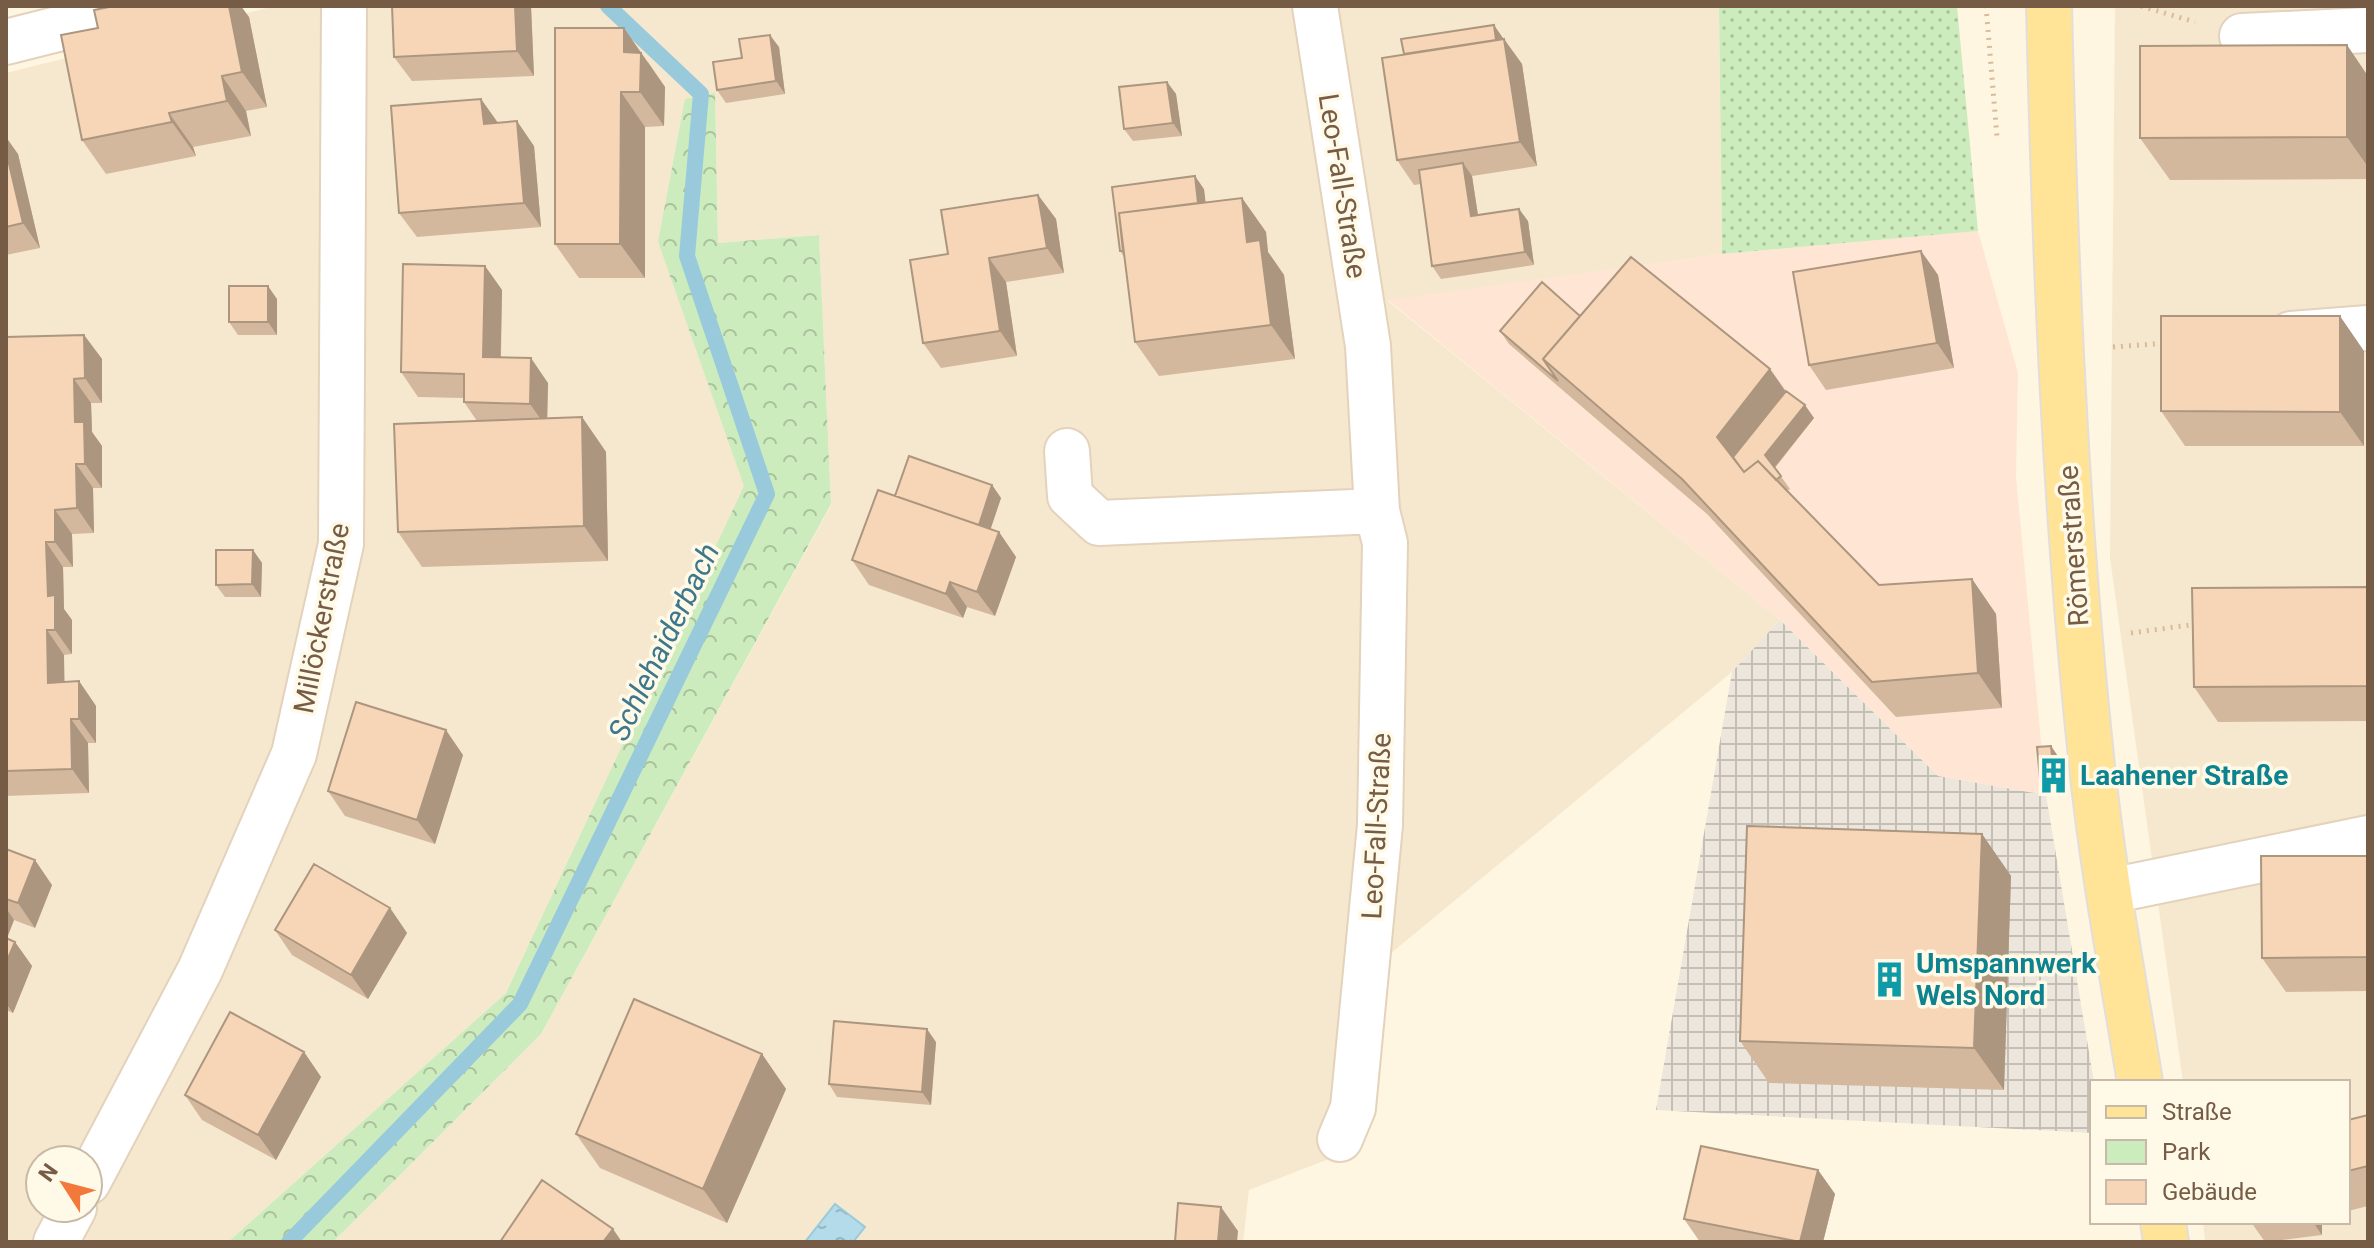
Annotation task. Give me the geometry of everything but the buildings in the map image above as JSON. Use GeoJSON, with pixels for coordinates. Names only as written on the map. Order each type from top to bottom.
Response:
{"type":"FeatureCollection","features":[{"type":"Feature","properties":{"kind":"main road","name":"Römerstraße"},"geometry":{"type":"LineString","coordinates":[[2049,6],[2054,213],[2072,547],[2093,778],[2140,1080]]}},
{"type":"Feature","properties":{"kind":"street"},"geometry":{"type":"LineString","coordinates":[[6,42],[149,6]]}},
{"type":"Feature","properties":{"kind":"street","name":"Millöckerstraße"},"geometry":{"type":"LineString","coordinates":[[104,1152],[200,970],[294,754],[341,544],[344,6]]}},
{"type":"Feature","properties":{"kind":"street","name":"Leo-Fall-Straße"},"geometry":{"type":"LineString","coordinates":[[1315,6],[1368,346],[1377,511],[1385,543],[1380,825],[1353,1108],[1340,1139]]}},
{"type":"Feature","properties":{"kind":"street"},"geometry":{"type":"LineString","coordinates":[[2242,36],[2368,30]]}},
{"type":"Feature","properties":{"kind":"street"},"geometry":{"type":"LineString","coordinates":[[2259,337],[2368,328]]}},
{"type":"Feature","properties":{"kind":"street"},"geometry":{"type":"LineString","coordinates":[[1067,451],[1070,496],[1099,523],[1377,511]]}},
{"type":"Feature","properties":{"kind":"street"},"geometry":{"type":"LineString","coordinates":[[2110,891],[2368,838]]}},
{"type":"Feature","properties":{"kind":"street"},"geometry":{"type":"LineString","coordinates":[[56,1242],[66,1224]]}},
{"type":"Feature","properties":{"kind":"path"},"geometry":{"type":"LineString","coordinates":[[2111,347],[2170,343]]}},
{"type":"Feature","properties":{"kind":"path"},"geometry":{"type":"LineString","coordinates":[[2122,635],[2209,622]]}},
{"type":"Feature","properties":{"kind":"shaded area"},"geometry":{"type":"Polygon","coordinates":[[[275,6],[1719,6],[1722,254],[1388,301],[1780,620],[1732,672],[1385,958],[1347,1152],[1249,1190],[1243,1242],[333,1242],[541,1034],[831,505],[819,235],[718,243],[715,94],[658,242],[745,486],[506,993],[228,1242],[88,1242],[83,1237],[79,1242],[6,1242],[6,73],[275,6]]]}},
{"type":"Feature","properties":{"kind":"shaded area"},"geometry":{"type":"Polygon","coordinates":[[[2115,6],[2368,6],[2368,1242],[2205,1242],[2203,1224],[2350,1224],[2350,1080],[2183,1080],[2110,558],[2115,6]]]}},
{"type":"Feature","properties":{"kind":"shaded area"},"geometry":{"type":"Polygon","coordinates":[[[1978,231],[2018,373],[2016,477],[2046,795],[1938,776],[1780,620],[1388,300],[1722,254],[1978,231]]]}},
{"type":"Feature","properties":{"kind":"shaded area"},"geometry":{"type":"Polygon","coordinates":[[[1780,620],[1938,776],[2046,795],[2094,1080],[2090,1080],[2090,1133],[1656,1110],[1732,672],[1780,620]]]}},
{"type":"Feature","properties":{"kind":"green space"},"geometry":{"type":"Polygon","coordinates":[[[1719,6],[1957,6],[1978,231],[1722,254],[1719,6]]]}},
{"type":"Feature","properties":{"kind":"green space"},"geometry":{"type":"Polygon","coordinates":[[[715,93],[718,243],[819,235],[831,504],[541,1034],[333,1242],[228,1242],[506,993],[744,486],[658,242],[685,99],[715,93]]]}},
{"type":"Feature","properties":{"kind":"water"},"geometry":{"type":"Polygon","coordinates":[[[835,1204],[865,1227],[853,1242],[805,1242],[835,1204]]]}},
{"type":"Feature","properties":{"kind":"waterway","name":"Schlehaiderbach"},"geometry":{"type":"LineString","coordinates":[[289,1242],[520,1004],[767,494],[687,256],[701,94],[608,6]]}},
{"type":"Feature","properties":{"kind":"place","name":"Laahener Straße"},"geometry":{"type":"Point","coordinates":[2054,775]}},
{"type":"Feature","properties":{"kind":"place","name":"Umspannwerk Wels Nord"},"geometry":{"type":"Point","coordinates":[1890,979]}}]}
